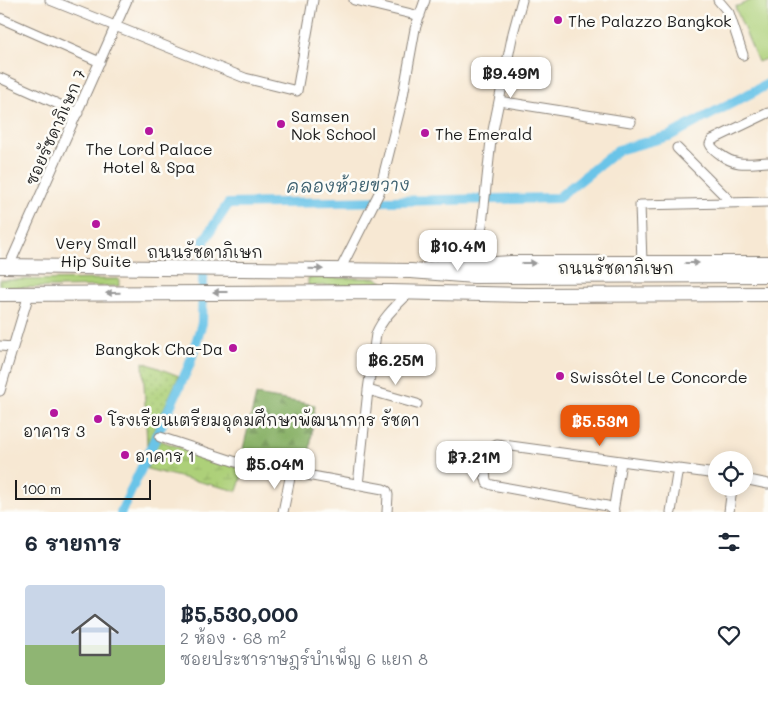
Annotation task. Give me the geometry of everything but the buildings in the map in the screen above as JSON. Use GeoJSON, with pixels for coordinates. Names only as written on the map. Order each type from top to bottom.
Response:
{"type":"FeatureCollection","features":[{"type":"Feature","properties":{"kind":"main road","name":"ถนนรัชดาภิเษก"},"geometry":{"type":"LineString","coordinates":[[411,271],[493,264],[768,263]]}},
{"type":"Feature","properties":{"kind":"main road","name":"ถนนรัชดาภิเษก"},"geometry":{"type":"LineString","coordinates":[[5,266],[411,271],[474,276],[768,275]]}},
{"type":"Feature","properties":{"kind":"main road","name":"ถนนรัชดาภิเษก"},"geometry":{"type":"LineString","coordinates":[[408,292],[474,285],[768,284]]}},
{"type":"Feature","properties":{"kind":"main road","name":"ถนนรัชดาภิเษก"},"geometry":{"type":"LineString","coordinates":[[0,294],[408,292],[529,295],[768,294]]}},
{"type":"Feature","properties":{"kind":"street"},"geometry":{"type":"LineString","coordinates":[[50,0],[245,78],[297,91],[313,0]]}},
{"type":"Feature","properties":{"kind":"street","name":"ซอยรัชดาภิเษก 7"},"geometry":{"type":"LineString","coordinates":[[5,266],[78,112],[127,0]]}},
{"type":"Feature","properties":{"kind":"street"},"geometry":{"type":"LineString","coordinates":[[354,0],[420,16]]}},
{"type":"Feature","properties":{"kind":"street"},"geometry":{"type":"LineString","coordinates":[[340,270],[379,193],[402,101],[415,29],[426,0]]}},
{"type":"Feature","properties":{"kind":"street"},"geometry":{"type":"LineString","coordinates":[[411,271],[464,258],[476,246],[483,213],[491,140],[513,33],[522,0]]}},
{"type":"Feature","properties":{"kind":"street"},"geometry":{"type":"LineString","coordinates":[[718,0],[728,13],[743,55]]}},
{"type":"Feature","properties":{"kind":"street"},"geometry":{"type":"LineString","coordinates":[[728,13],[730,0]]}},
{"type":"Feature","properties":{"kind":"street"},"geometry":{"type":"LineString","coordinates":[[0,18],[100,62]]}},
{"type":"Feature","properties":{"kind":"street"},"geometry":{"type":"LineString","coordinates":[[0,78],[78,112]]}},
{"type":"Feature","properties":{"kind":"street"},"geometry":{"type":"LineString","coordinates":[[499,101],[631,122]]}},
{"type":"Feature","properties":{"kind":"street"},"geometry":{"type":"LineString","coordinates":[[768,113],[712,140],[710,144],[712,148],[730,162],[768,162]]}},
{"type":"Feature","properties":{"kind":"street"},"geometry":{"type":"LineString","coordinates":[[677,148],[731,202]]}},
{"type":"Feature","properties":{"kind":"street"},"geometry":{"type":"LineString","coordinates":[[642,262],[640,205],[768,202]]}},
{"type":"Feature","properties":{"kind":"street"},"geometry":{"type":"LineString","coordinates":[[479,238],[493,264]]}},
{"type":"Feature","properties":{"kind":"street"},"geometry":{"type":"LineString","coordinates":[[358,485],[376,334],[387,315],[408,292]]}},
{"type":"Feature","properties":{"kind":"street"},"geometry":{"type":"LineString","coordinates":[[0,391],[29,294]]}},
{"type":"Feature","properties":{"kind":"street"},"geometry":{"type":"LineString","coordinates":[[0,346],[13,346]]}},
{"type":"Feature","properties":{"kind":"street"},"geometry":{"type":"LineString","coordinates":[[368,390],[417,404]]}},
{"type":"Feature","properties":{"kind":"street"},"geometry":{"type":"LineString","coordinates":[[160,437],[236,462],[387,491],[387,512]]}},
{"type":"Feature","properties":{"kind":"street"},"geometry":{"type":"LineString","coordinates":[[614,512],[607,506],[487,483],[485,478],[489,450],[497,444],[708,473]]}},
{"type":"Feature","properties":{"kind":"street"},"geometry":{"type":"LineString","coordinates":[[614,512],[621,462]]}},
{"type":"Feature","properties":{"kind":"street"},"geometry":{"type":"LineString","coordinates":[[671,512],[678,468]]}},
{"type":"Feature","properties":{"kind":"street"},"geometry":{"type":"LineString","coordinates":[[283,512],[291,473]]}},
{"type":"Feature","properties":{"kind":"street"},"geometry":{"type":"LineString","coordinates":[[753,481],[768,484]]}},
{"type":"Feature","properties":{"kind":"street"},"geometry":{"type":"LineString","coordinates":[[728,512],[731,496]]}},
{"type":"Feature","properties":{"kind":"green space"},"geometry":{"type":"Polygon","coordinates":[[[752,0],[768,0],[768,58],[758,62],[735,7],[752,0]]]}},
{"type":"Feature","properties":{"kind":"green space"},"geometry":{"type":"Polygon","coordinates":[[[308,278],[376,278],[383,282],[369,285],[308,286],[308,278]]]}},
{"type":"Feature","properties":{"kind":"green space"},"geometry":{"type":"Polygon","coordinates":[[[119,279],[119,286],[0,288],[0,280],[119,279]]]}},
{"type":"Feature","properties":{"kind":"green space"},"geometry":{"type":"Polygon","coordinates":[[[143,362],[179,376],[147,445],[143,362]]]}},
{"type":"Feature","properties":{"kind":"green space"},"geometry":{"type":"Polygon","coordinates":[[[256,395],[315,405],[308,469],[241,457],[256,395]]]}},
{"type":"Feature","properties":{"kind":"green space"},"geometry":{"type":"Polygon","coordinates":[[[159,440],[244,470],[237,491],[147,469],[159,440]]]}},
{"type":"Feature","properties":{"kind":"waterway","name":"คลองห้วยขวาง"},"geometry":{"type":"LineString","coordinates":[[121,512],[189,366],[202,323],[204,241],[228,204],[558,198],[618,150],[669,136],[768,84]]}},
{"type":"Feature","properties":{"kind":"place","name":"The Palazzo Bangkok"},"geometry":{"type":"Point","coordinates":[558,20]}},
{"type":"Feature","properties":{"kind":"place","name":"Samsen Nok School"},"geometry":{"type":"Point","coordinates":[281,124]}},
{"type":"Feature","properties":{"kind":"place","name":"The Lord Palace Hotel & Spa"},"geometry":{"type":"Point","coordinates":[149,131]}},
{"type":"Feature","properties":{"kind":"place","name":"The Emerald"},"geometry":{"type":"Point","coordinates":[425,133]}},
{"type":"Feature","properties":{"kind":"place","name":"Very Small Hip Suite"},"geometry":{"type":"Point","coordinates":[96,224]}},
{"type":"Feature","properties":{"kind":"place","name":"Bangkok Cha-Da"},"geometry":{"type":"Point","coordinates":[233,348]}},
{"type":"Feature","properties":{"kind":"place","name":"Swissôtel Le Concorde"},"geometry":{"type":"Point","coordinates":[560,376]}},
{"type":"Feature","properties":{"kind":"place","name":"อาคาร 3"},"geometry":{"type":"Point","coordinates":[54,413]}},
{"type":"Feature","properties":{"kind":"place","name":"โรงเรียนเตรียมอุดมศึกษาพัฒนาการ รัชดา"},"geometry":{"type":"Point","coordinates":[98,419]}},
{"type":"Feature","properties":{"kind":"place","name":"อาคาร 1"},"geometry":{"type":"Point","coordinates":[125,455]}}]}
